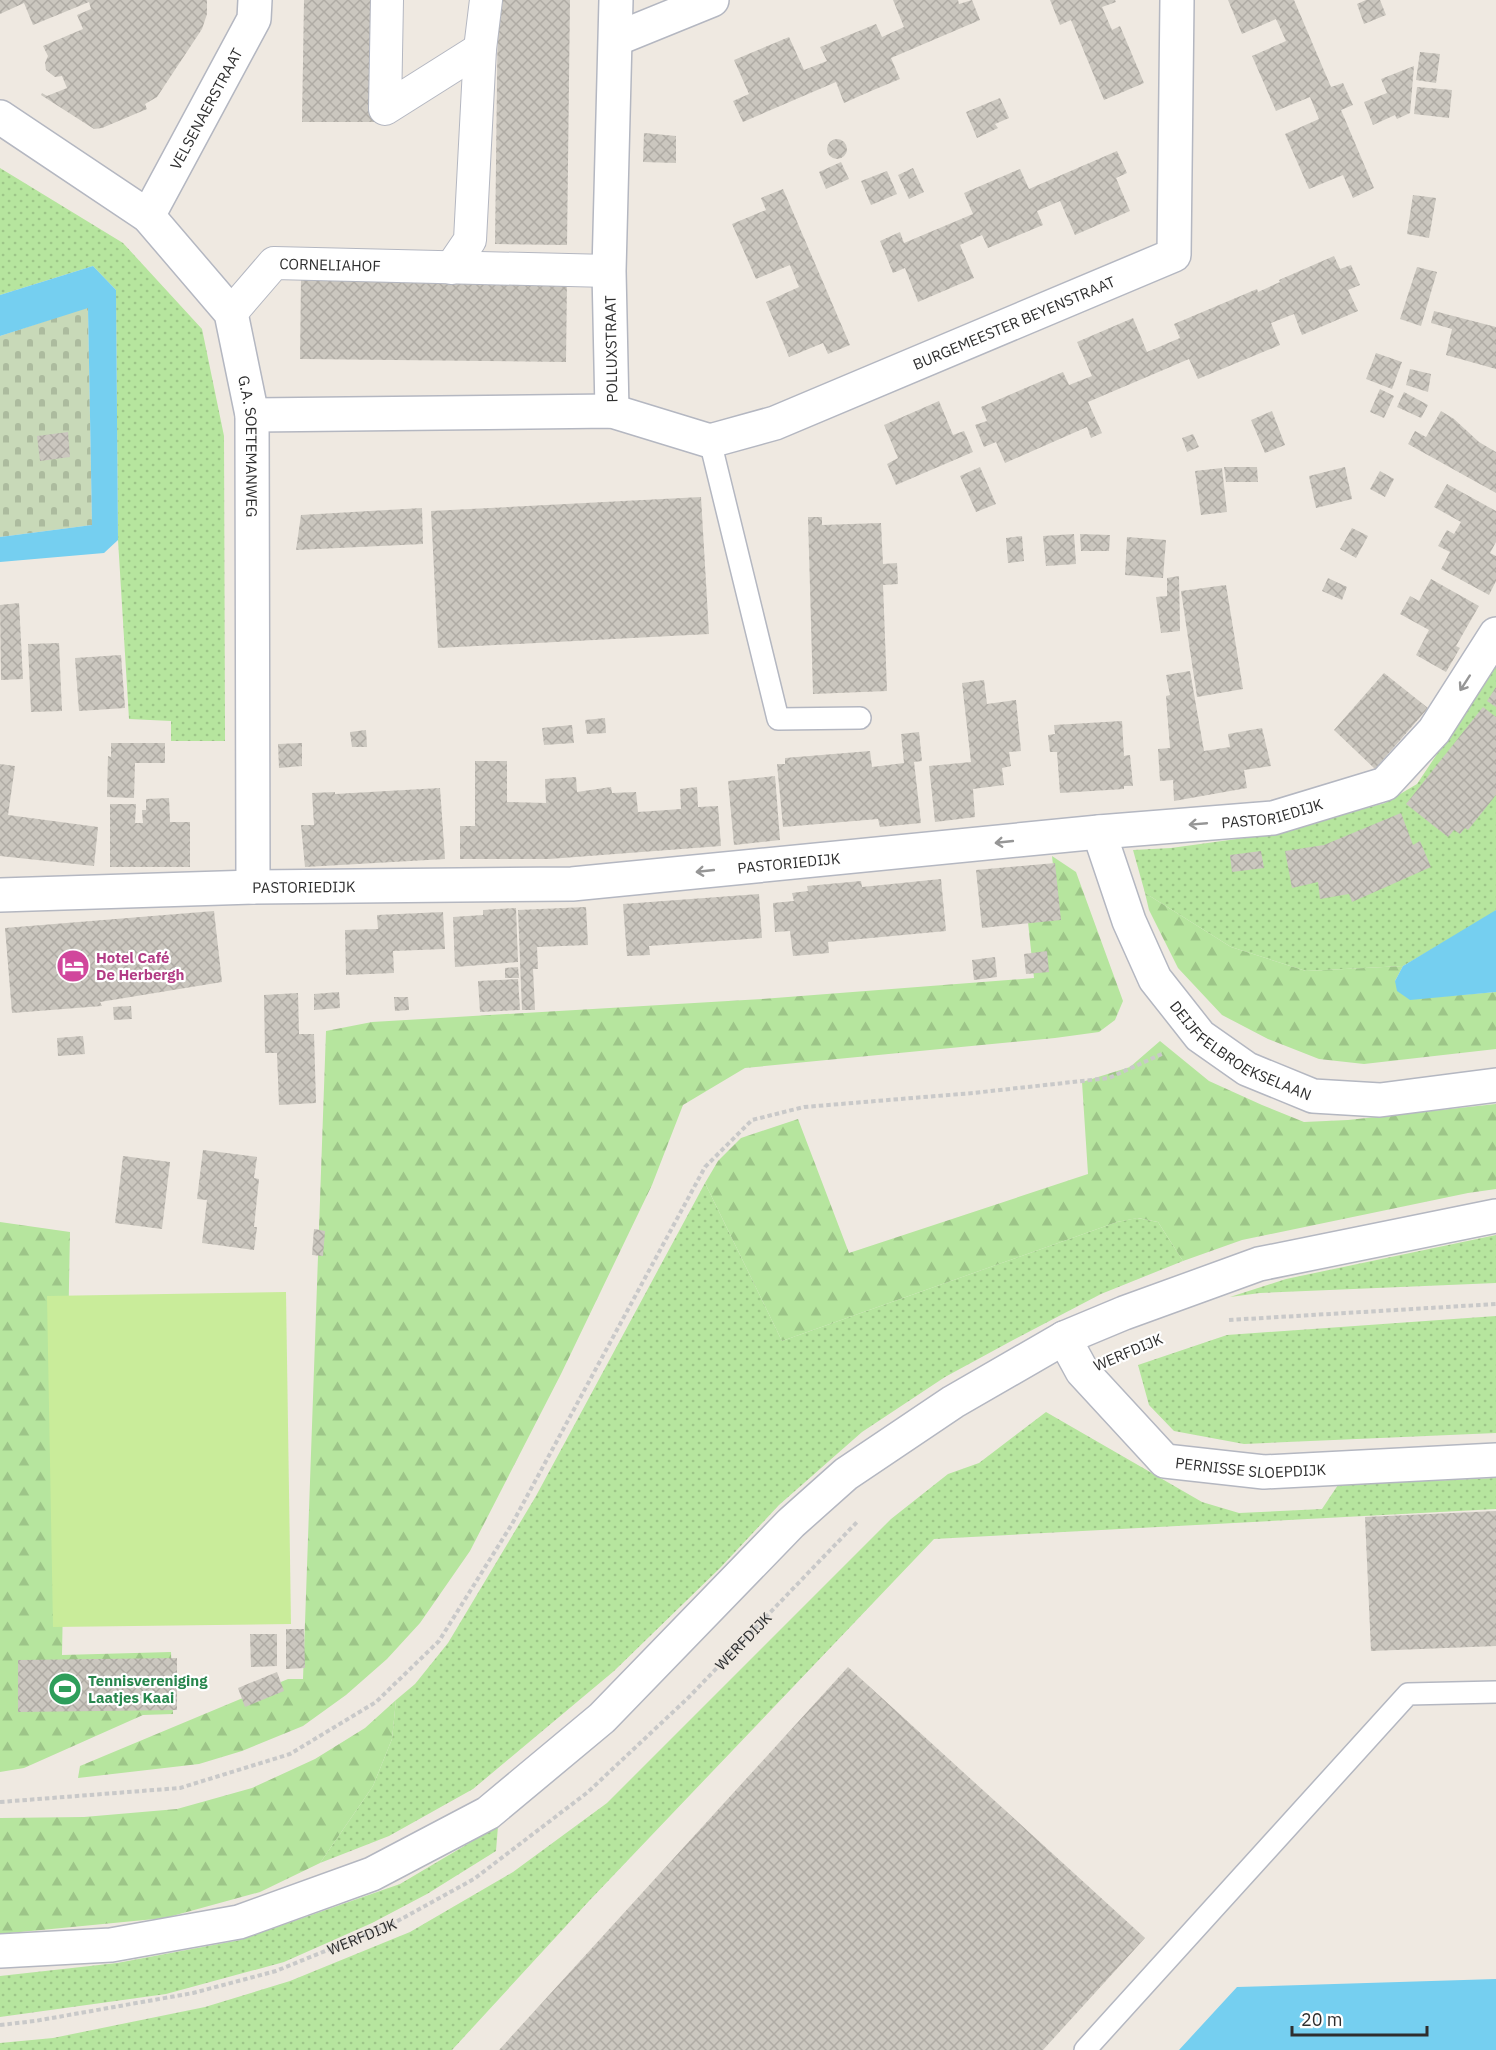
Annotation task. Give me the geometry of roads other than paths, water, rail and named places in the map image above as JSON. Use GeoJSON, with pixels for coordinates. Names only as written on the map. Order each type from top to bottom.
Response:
{"type":"FeatureCollection","features":[{"type":"Feature","properties":{"kind":"street","name":"VELSENAERSTRAAT"},"geometry":{"type":"LineString","coordinates":[[148,216],[254,19],[255,0]]}},
{"type":"Feature","properties":{"kind":"street"},"geometry":{"type":"LineString","coordinates":[[387,0],[385,109],[480,49]]}},
{"type":"Feature","properties":{"kind":"street"},"geometry":{"type":"LineString","coordinates":[[451,268],[470,240],[480,49],[486,0]]}},
{"type":"Feature","properties":{"kind":"street","name":"POLLUXSTRAAT"},"geometry":{"type":"LineString","coordinates":[[252,415],[612,411],[609,271],[616,0]]}},
{"type":"Feature","properties":{"kind":"street"},"geometry":{"type":"LineString","coordinates":[[616,39],[712,0]]}},
{"type":"Feature","properties":{"kind":"street","name":"BURGEMEESTER BEYENSTRAAT"},"geometry":{"type":"LineString","coordinates":[[710,441],[775,423],[1174,255],[1177,0]]}},
{"type":"Feature","properties":{"kind":"street","name":"G.A. SOETEMANWEG"},"geometry":{"type":"LineString","coordinates":[[0,117],[148,216],[231,313],[252,415],[252,887]]}},
{"type":"Feature","properties":{"kind":"street","name":"CORNELIAHOF"},"geometry":{"type":"LineString","coordinates":[[231,313],[274,263],[609,271]]}},
{"type":"Feature","properties":{"kind":"street"},"geometry":{"type":"LineString","coordinates":[[612,411],[710,441]]}},
{"type":"Feature","properties":{"kind":"street","name":"PASTORIEDIJK"},"geometry":{"type":"LineString","coordinates":[[0,895],[252,887],[572,884],[1099,832],[1273,818],[1385,784],[1434,731],[1496,634]]}},
{"type":"Feature","properties":{"kind":"street","name":"DEIJFFELBROEKSELAAN"},"geometry":{"type":"LineString","coordinates":[[1099,832],[1129,921],[1155,979],[1200,1036],[1247,1069],[1313,1096],[1380,1100],[1496,1085]]}},
{"type":"Feature","properties":{"kind":"street"},"geometry":{"type":"LineString","coordinates":[[0,1951],[111,1945],[238,1922],[372,1874],[488,1813],[602,1718],[791,1523],[846,1474],[953,1402],[1064,1338],[1124,1313],[1259,1264],[1496,1216]]}},
{"type":"Feature","properties":{"kind":"street","name":"PERNISSE SLOEPDIJK"},"geometry":{"type":"LineString","coordinates":[[1064,1338],[1082,1371],[1165,1461],[1264,1472],[1496,1460]]}},
{"type":"Feature","properties":{"kind":"lane"},"geometry":{"type":"LineString","coordinates":[[710,441],[778,719],[860,718]]}},
{"type":"Feature","properties":{"kind":"lane"},"geometry":{"type":"LineString","coordinates":[[1085,2050],[1408,1694],[1496,1692]]}},
{"type":"Feature","properties":{"kind":"water"},"geometry":{"type":"Polygon","coordinates":[[[93,266],[116,290],[118,540],[104,553],[0,562],[0,537],[92,525],[88,308],[0,336],[0,295],[93,266]]]}},
{"type":"Feature","properties":{"kind":"water"},"geometry":{"type":"Polygon","coordinates":[[[1496,910],[1496,992],[1410,1000],[1397,991],[1395,981],[1403,966],[1496,910]]]}},
{"type":"Feature","properties":{"kind":"water"},"geometry":{"type":"Polygon","coordinates":[[[1496,1979],[1496,2050],[1179,2050],[1237,1987],[1496,1979]]]}},
{"type":"Feature","properties":{"kind":"place","name":"Hotel Café De Herbergh"},"geometry":{"type":"Point","coordinates":[73,966]}},
{"type":"Feature","properties":{"kind":"place","name":"Tennisvereniging Laatjes Kaai"},"geometry":{"type":"Point","coordinates":[65,1689]}}]}
